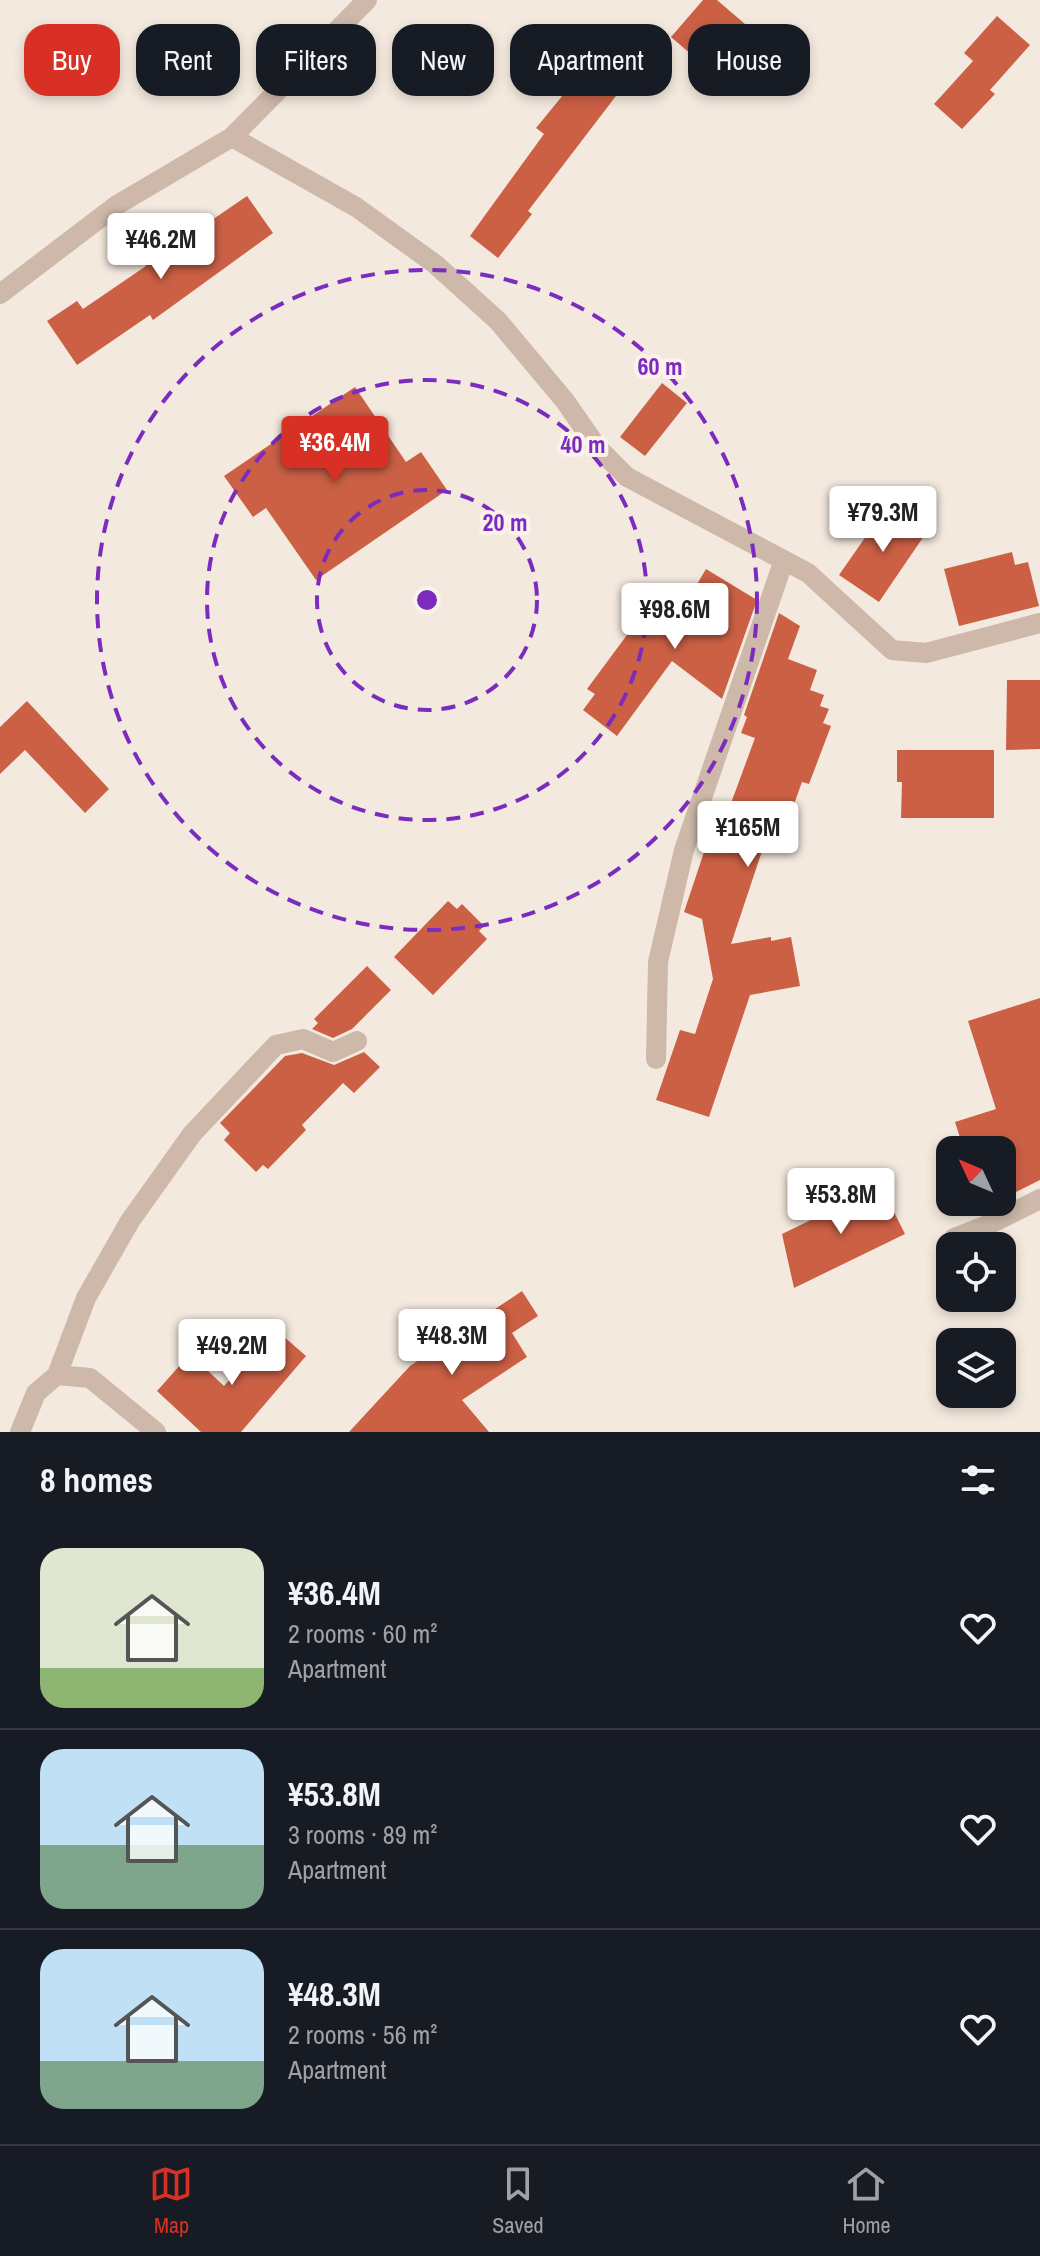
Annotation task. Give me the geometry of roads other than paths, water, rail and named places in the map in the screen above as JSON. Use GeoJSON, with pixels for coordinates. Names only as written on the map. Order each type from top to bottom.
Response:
{"type":"FeatureCollection","features":[{"type":"Feature","properties":{"kind":"street"},"geometry":{"type":"LineString","coordinates":[[0,294],[117,205],[232,137],[367,0]]}},
{"type":"Feature","properties":{"kind":"street"},"geometry":{"type":"LineString","coordinates":[[232,137],[356,207],[435,264],[498,321],[565,401],[597,447],[627,477],[808,573],[892,650],[926,653],[1040,623]]}},
{"type":"Feature","properties":{"kind":"street"},"geometry":{"type":"LineString","coordinates":[[656,1059],[658,962],[684,850],[784,560]]}},
{"type":"Feature","properties":{"kind":"street"},"geometry":{"type":"LineString","coordinates":[[20,1432],[36,1393],[57,1375],[86,1298],[130,1221],[192,1134],[276,1045],[303,1039],[333,1052],[357,1041]]}},
{"type":"Feature","properties":{"kind":"street"},"geometry":{"type":"LineString","coordinates":[[969,1232],[1040,1199]]}},
{"type":"Feature","properties":{"kind":"street"},"geometry":{"type":"LineString","coordinates":[[57,1375],[90,1378],[156,1432]]}}]}
